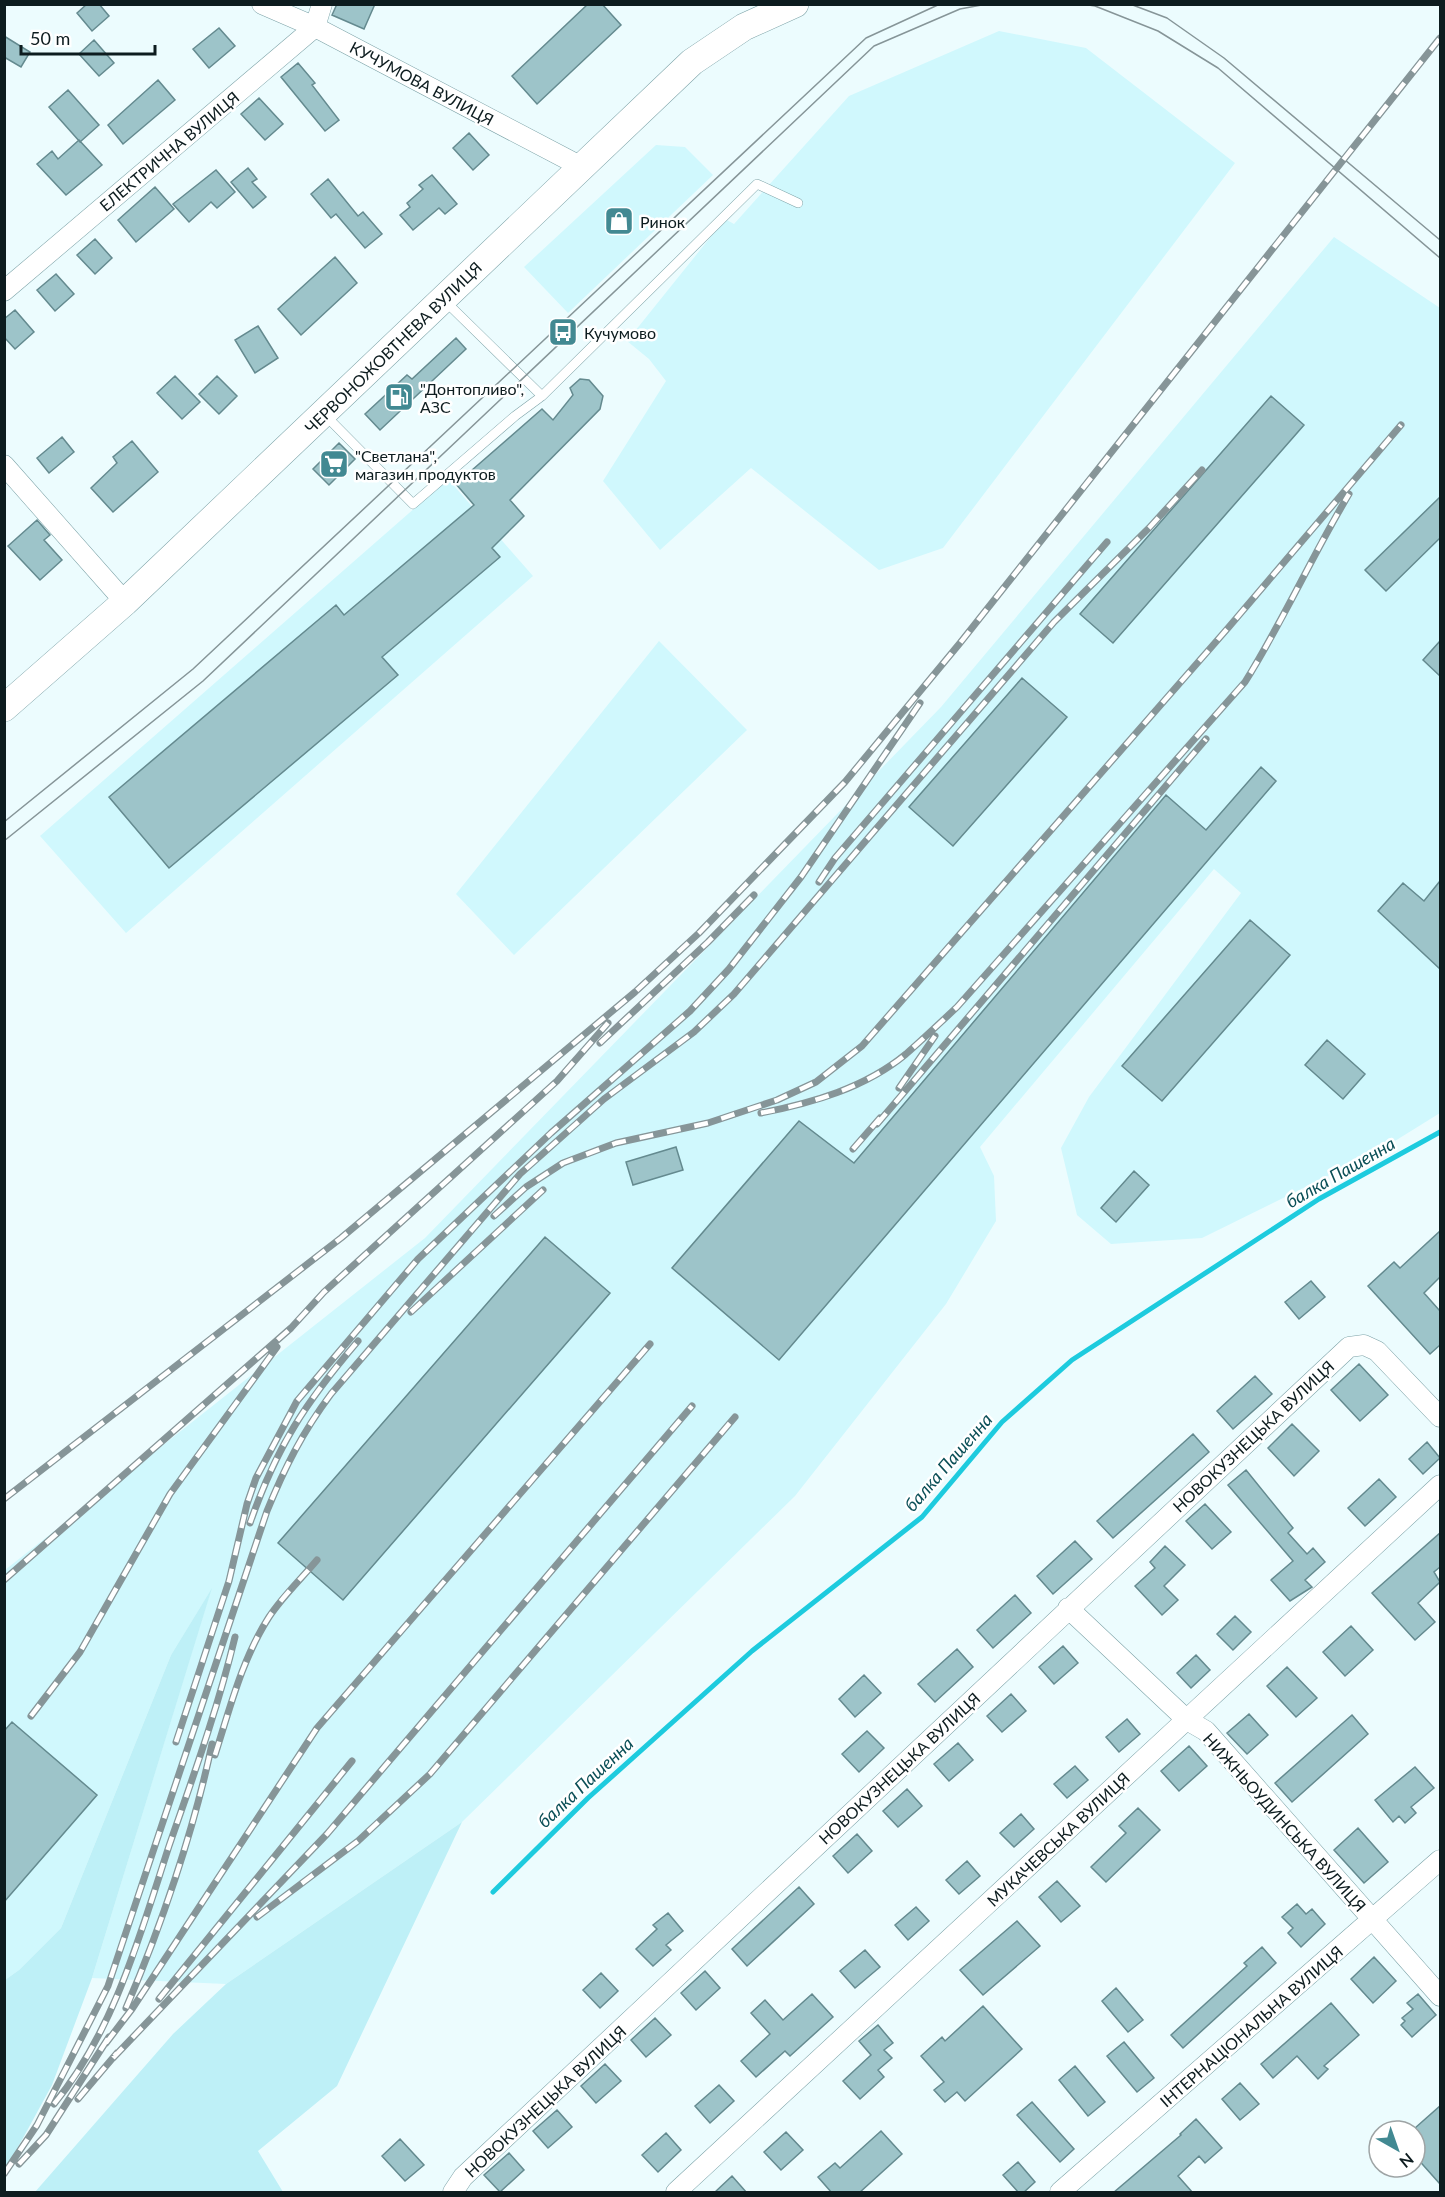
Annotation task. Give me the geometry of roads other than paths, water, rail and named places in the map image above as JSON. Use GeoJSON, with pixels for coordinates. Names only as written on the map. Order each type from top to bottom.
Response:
{"type":"FeatureCollection","features":[{"type":"Feature","properties":{"kind":"main road","name":"ЧЕРВОНОЖОВТНЕВА ВУЛИЦЯ"},"geometry":{"type":"LineString","coordinates":[[4,708],[125,602],[324,414],[580,166],[692,62],[744,27],[795,4]]}},
{"type":"Feature","properties":{"kind":"street","name":"КУЧУМОВА ВУЛИЦЯ"},"geometry":{"type":"LineString","coordinates":[[262,4],[315,27],[580,166]]}},
{"type":"Feature","properties":{"kind":"street"},"geometry":{"type":"LineString","coordinates":[[315,27],[322,4]]}},
{"type":"Feature","properties":{"kind":"street","name":"ЕЛЕКТРИЧНА ВУЛИЦЯ"},"geometry":{"type":"LineString","coordinates":[[4,291],[315,27]]}},
{"type":"Feature","properties":{"kind":"street"},"geometry":{"type":"LineString","coordinates":[[4,465],[125,602]]}},
{"type":"Feature","properties":{"kind":"street","name":"НОВОКУЗНЕЦЬКА ВУЛИЦЯ"},"geometry":{"type":"LineString","coordinates":[[453,2193],[463,2177],[1349,1347],[1364,1345],[1377,1351],[1440,1417]]}},
{"type":"Feature","properties":{"kind":"street","name":"МУКАЧЕВСЬКА ВУЛИЦЯ"},"geometry":{"type":"LineString","coordinates":[[676,2193],[1440,1485]]}},
{"type":"Feature","properties":{"kind":"street","name":"НИЖНЬОУДИНСЬКА ВУЛИЦЯ"},"geometry":{"type":"LineString","coordinates":[[1068,1608],[1187,1720],[1206,1731],[1440,1996]]}},
{"type":"Feature","properties":{"kind":"street","name":"ІНТЕРНАЦІОНАЛЬНА ВУЛИЦЯ"},"geometry":{"type":"LineString","coordinates":[[1060,2193],[1440,1860]]}},
{"type":"Feature","properties":{"kind":"lane"},"geometry":{"type":"LineString","coordinates":[[324,414],[413,504],[514,416],[542,396],[757,184],[798,203]]}},
{"type":"Feature","properties":{"kind":"lane"},"geometry":{"type":"LineString","coordinates":[[443,299],[542,396]]}},
{"type":"Feature","properties":{"kind":"waterway","name":"балка Пашенна"},"geometry":{"type":"LineString","coordinates":[[493,1892],[588,1798],[752,1651],[922,1517],[1002,1422],[1072,1360],[1319,1199],[1440,1132]]}},
{"type":"Feature","properties":{"kind":"tram line"},"geometry":{"type":"LineString","coordinates":[[4,822],[193,669],[866,38],[940,4]]}},
{"type":"Feature","properties":{"kind":"tram line"},"geometry":{"type":"LineString","coordinates":[[4,841],[203,681],[874,46],[960,9],[987,4]]}},
{"type":"Feature","properties":{"kind":"tram line"},"geometry":{"type":"LineString","coordinates":[[1082,4],[1095,6],[1158,31],[1218,68],[1440,258]]}},
{"type":"Feature","properties":{"kind":"tram line"},"geometry":{"type":"LineString","coordinates":[[1130,4],[1167,18],[1224,58],[1440,240]]}},
{"type":"Feature","properties":{"kind":"railway"},"geometry":{"type":"LineString","coordinates":[[4,1499],[341,1238],[635,992],[699,933],[845,782],[960,643],[1440,38]]}},
{"type":"Feature","properties":{"kind":"railway"},"geometry":{"type":"LineString","coordinates":[[494,1216],[526,1187],[563,1163],[616,1143],[708,1123],[777,1100],[816,1082],[862,1046],[1228,628],[1401,425]]}},
{"type":"Feature","properties":{"kind":"railway"},"geometry":{"type":"LineString","coordinates":[[4,2174],[37,2125],[108,1986],[267,1511],[295,1451],[321,1408],[520,1174],[604,1099],[694,1032],[734,994],[1054,622],[1149,528],[1202,470]]}},
{"type":"Feature","properties":{"kind":"railway"},"geometry":{"type":"LineString","coordinates":[[761,1113],[818,1099],[873,1076],[906,1054],[957,1007],[1245,682],[1349,494]]}},
{"type":"Feature","properties":{"kind":"railway"},"geometry":{"type":"LineString","coordinates":[[819,882],[835,858],[1107,542]]}},
{"type":"Feature","properties":{"kind":"railway"},"geometry":{"type":"LineString","coordinates":[[176,1742],[229,1581],[247,1504],[256,1478],[297,1401],[418,1259],[551,1133],[690,1011],[729,969],[801,877],[920,703]]}},
{"type":"Feature","properties":{"kind":"railway"},"geometry":{"type":"LineString","coordinates":[[877,1124],[1206,739]]}},
{"type":"Feature","properties":{"kind":"railway"},"geometry":{"type":"LineString","coordinates":[[600,1043],[708,942],[754,895]]}},
{"type":"Feature","properties":{"kind":"railway"},"geometry":{"type":"LineString","coordinates":[[4,1580],[291,1328],[324,1292],[557,1081],[608,1023]]}},
{"type":"Feature","properties":{"kind":"railway"},"geometry":{"type":"LineString","coordinates":[[899,1088],[935,1036]]}},
{"type":"Feature","properties":{"kind":"railway"},"geometry":{"type":"LineString","coordinates":[[853,1149],[880,1118]]}},
{"type":"Feature","properties":{"kind":"railway"},"geometry":{"type":"LineString","coordinates":[[411,1312],[543,1190]]}},
{"type":"Feature","properties":{"kind":"railway"},"geometry":{"type":"LineString","coordinates":[[250,1523],[271,1471],[294,1426],[358,1341]]}},
{"type":"Feature","properties":{"kind":"railway"},"geometry":{"type":"LineString","coordinates":[[106,2043],[132,2009],[317,1728],[650,1344]]}},
{"type":"Feature","properties":{"kind":"railway"},"geometry":{"type":"LineString","coordinates":[[31,1716],[80,1652],[170,1494],[277,1347]]}},
{"type":"Feature","properties":{"kind":"railway"},"geometry":{"type":"LineString","coordinates":[[113,2058],[327,1834],[692,1406]]}},
{"type":"Feature","properties":{"kind":"railway"},"geometry":{"type":"LineString","coordinates":[[257,1917],[358,1841],[430,1774],[735,1417]]}},
{"type":"Feature","properties":{"kind":"railway"},"geometry":{"type":"LineString","coordinates":[[215,1755],[251,1650],[269,1617],[317,1560]]}},
{"type":"Feature","properties":{"kind":"railway"},"geometry":{"type":"LineString","coordinates":[[54,2104],[75,2076],[93,2045],[123,1981],[205,1742],[235,1637]]}},
{"type":"Feature","properties":{"kind":"railway"},"geometry":{"type":"LineString","coordinates":[[126,2008],[152,1945],[175,1878],[196,1810],[212,1744]]}},
{"type":"Feature","properties":{"kind":"railway"},"geometry":{"type":"LineString","coordinates":[[159,1999],[352,1761]]}},
{"type":"Feature","properties":{"kind":"railway"},"geometry":{"type":"LineString","coordinates":[[19,2164],[46,2135],[109,2037]]}},
{"type":"Feature","properties":{"kind":"railway"},"geometry":{"type":"LineString","coordinates":[[78,2099],[117,2053]]}},
{"type":"Feature","properties":{"kind":"place","name":"Ринок"},"geometry":{"type":"Point","coordinates":[619,221]}},
{"type":"Feature","properties":{"kind":"place","name":"Кучумово"},"geometry":{"type":"Point","coordinates":[563,332]}},
{"type":"Feature","properties":{"kind":"place","name":"\"Донтопливо\", АЗС"},"geometry":{"type":"Point","coordinates":[399,397]}},
{"type":"Feature","properties":{"kind":"place","name":"\"Светлана\", магазин продуктов"},"geometry":{"type":"Point","coordinates":[334,464]}}]}
